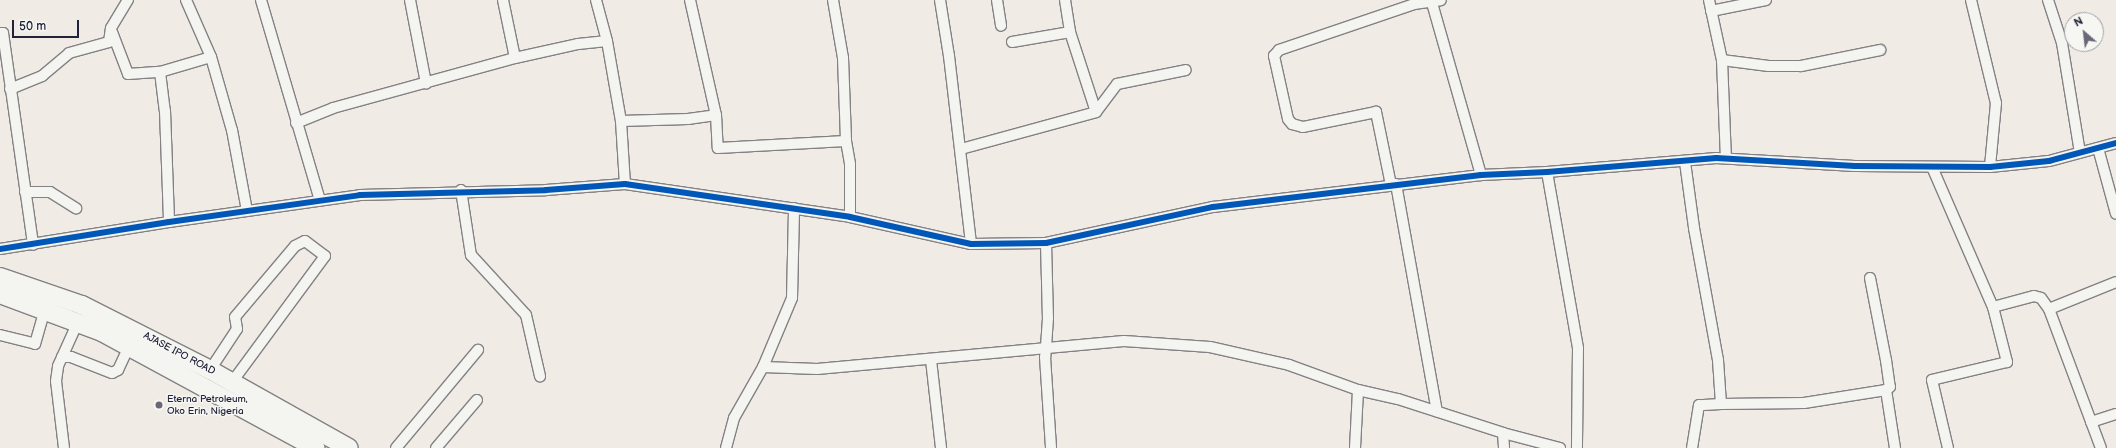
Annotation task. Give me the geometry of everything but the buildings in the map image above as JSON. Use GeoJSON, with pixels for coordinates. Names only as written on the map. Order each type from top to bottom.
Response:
{"type":"FeatureCollection","features":[{"type":"Feature","properties":{"kind":"highway","name":"AJASE IPO ROAD"},"geometry":{"type":"LineString","coordinates":[[0,277],[31,296],[45,309],[78,322],[129,346],[316,448]]}},
{"type":"Feature","properties":{"kind":"highway","name":"AJASE IPO ROAD"},"geometry":{"type":"LineString","coordinates":[[0,294],[31,296],[82,305],[210,370],[349,448]]}},
{"type":"Feature","properties":{"kind":"street"},"geometry":{"type":"LineString","coordinates":[[7,84],[38,78],[69,53],[109,42],[111,28],[128,0]]}},
{"type":"Feature","properties":{"kind":"street"},"geometry":{"type":"LineString","coordinates":[[186,0],[211,57],[232,130],[247,210]]}},
{"type":"Feature","properties":{"kind":"street"},"geometry":{"type":"LineString","coordinates":[[261,0],[320,200]]}},
{"type":"Feature","properties":{"kind":"street"},"geometry":{"type":"LineString","coordinates":[[410,0],[426,83]]}},
{"type":"Feature","properties":{"kind":"street"},"geometry":{"type":"LineString","coordinates":[[503,0],[515,58]]}},
{"type":"Feature","properties":{"kind":"street"},"geometry":{"type":"LineString","coordinates":[[596,0],[608,41],[621,121],[625,184]]}},
{"type":"Feature","properties":{"kind":"street"},"geometry":{"type":"LineString","coordinates":[[690,0],[716,115],[718,148],[846,141]]}},
{"type":"Feature","properties":{"kind":"street"},"geometry":{"type":"LineString","coordinates":[[833,0],[844,58],[846,141],[850,164],[850,217]]}},
{"type":"Feature","properties":{"kind":"street"},"geometry":{"type":"LineString","coordinates":[[940,0],[961,148],[971,244]]}},
{"type":"Feature","properties":{"kind":"street"},"geometry":{"type":"LineString","coordinates":[[997,0],[1001,26]]}},
{"type":"Feature","properties":{"kind":"street"},"geometry":{"type":"LineString","coordinates":[[1065,0],[1070,32],[1096,112]]}},
{"type":"Feature","properties":{"kind":"street"},"geometry":{"type":"LineString","coordinates":[[1709,0],[1722,60],[1726,158]]}},
{"type":"Feature","properties":{"kind":"street"},"geometry":{"type":"LineString","coordinates":[[1711,11],[1766,0]]}},
{"type":"Feature","properties":{"kind":"street"},"geometry":{"type":"LineString","coordinates":[[1971,0],[1996,103],[1990,167]]}},
{"type":"Feature","properties":{"kind":"street"},"geometry":{"type":"LineString","coordinates":[[2048,0],[2062,43],[2080,153]]}},
{"type":"Feature","properties":{"kind":"street"},"geometry":{"type":"LineString","coordinates":[[1437,411],[1394,185],[1376,112],[1303,127],[1292,124],[1288,119],[1274,64],[1274,56],[1279,50],[1414,4],[1437,1],[1481,175]]}},
{"type":"Feature","properties":{"kind":"street"},"geometry":{"type":"LineString","coordinates":[[111,28],[118,54],[128,74],[160,72],[211,57]]}},
{"type":"Feature","properties":{"kind":"street"},"geometry":{"type":"LineString","coordinates":[[1012,42],[1070,32]]}},
{"type":"Feature","properties":{"kind":"street"},"geometry":{"type":"LineString","coordinates":[[0,33],[3,33],[7,84],[33,245]]}},
{"type":"Feature","properties":{"kind":"street"},"geometry":{"type":"LineString","coordinates":[[296,122],[334,108],[515,58],[578,44],[608,41]]}},
{"type":"Feature","properties":{"kind":"street"},"geometry":{"type":"LineString","coordinates":[[1722,60],[1769,66],[1800,66],[1880,50]]}},
{"type":"Feature","properties":{"kind":"street"},"geometry":{"type":"LineString","coordinates":[[961,148],[1096,112],[1117,84],[1186,70]]}},
{"type":"Feature","properties":{"kind":"street"},"geometry":{"type":"LineString","coordinates":[[160,72],[165,112],[169,222]]}},
{"type":"Feature","properties":{"kind":"street"},"geometry":{"type":"LineString","coordinates":[[621,121],[688,119],[716,115]]}},
{"type":"Feature","properties":{"kind":"street"},"geometry":{"type":"LineString","coordinates":[[0,249],[247,210],[360,195],[461,190],[546,190],[625,184],[850,217],[971,244],[1046,243],[1213,207],[1481,175],[1547,172],[1726,158],[1855,166],[1990,167],[2049,161],[2116,142]]}},
{"type":"Feature","properties":{"kind":"street"},"geometry":{"type":"LineString","coordinates":[[2098,148],[2116,214]]}},
{"type":"Feature","properties":{"kind":"street"},"geometry":{"type":"LineString","coordinates":[[1685,162],[1694,228],[1718,360],[1721,404]]}},
{"type":"Feature","properties":{"kind":"street"},"geometry":{"type":"LineString","coordinates":[[1932,167],[1993,307],[2007,362],[1932,380],[1948,448]]}},
{"type":"Feature","properties":{"kind":"street"},"geometry":{"type":"LineString","coordinates":[[1547,172],[1578,348],[1577,448]]}},
{"type":"Feature","properties":{"kind":"street"},"geometry":{"type":"LineString","coordinates":[[461,190],[471,254],[526,315],[540,376]]}},
{"type":"Feature","properties":{"kind":"street"},"geometry":{"type":"LineString","coordinates":[[25,192],[50,192],[76,208]]}},
{"type":"Feature","properties":{"kind":"street"},"geometry":{"type":"LineString","coordinates":[[726,448],[734,418],[763,367],[792,298],[794,208]]}},
{"type":"Feature","properties":{"kind":"street"},"geometry":{"type":"LineString","coordinates":[[210,370],[237,329],[235,318],[294,246],[305,241],[325,256],[232,382]]}},
{"type":"Feature","properties":{"kind":"street"},"geometry":{"type":"LineString","coordinates":[[1046,243],[1048,318],[1046,348],[1051,448]]}},
{"type":"Feature","properties":{"kind":"street"},"geometry":{"type":"LineString","coordinates":[[1692,448],[1699,405],[1804,403],[1886,390],[1890,387],[1870,278]]}},
{"type":"Feature","properties":{"kind":"street"},"geometry":{"type":"LineString","coordinates":[[2049,309],[2116,282]]}},
{"type":"Feature","properties":{"kind":"street"},"geometry":{"type":"LineString","coordinates":[[1993,307],[2034,296],[2041,298],[2049,309],[2101,448]]}},
{"type":"Feature","properties":{"kind":"street"},"geometry":{"type":"LineString","coordinates":[[0,335],[34,344],[45,309]]}},
{"type":"Feature","properties":{"kind":"street"},"geometry":{"type":"LineString","coordinates":[[64,448],[56,381],[62,358],[78,322]]}},
{"type":"Feature","properties":{"kind":"street"},"geometry":{"type":"LineString","coordinates":[[763,367],[817,369],[931,360],[1124,341],[1210,346],[1289,365],[1358,390],[1437,411],[1503,433],[1560,448]]}},
{"type":"Feature","properties":{"kind":"street"},"geometry":{"type":"LineString","coordinates":[[62,358],[71,357],[112,373],[118,370],[129,346]]}},
{"type":"Feature","properties":{"kind":"street"},"geometry":{"type":"LineString","coordinates":[[396,448],[478,350]]}},
{"type":"Feature","properties":{"kind":"street"},"geometry":{"type":"LineString","coordinates":[[931,360],[941,448]]}},
{"type":"Feature","properties":{"kind":"street"},"geometry":{"type":"LineString","coordinates":[[1355,448],[1358,390]]}},
{"type":"Feature","properties":{"kind":"street"},"geometry":{"type":"LineString","coordinates":[[1886,390],[1895,448]]}},
{"type":"Feature","properties":{"kind":"street"},"geometry":{"type":"LineString","coordinates":[[436,448],[477,400]]}},
{"type":"Feature","properties":{"kind":"street"},"geometry":{"type":"LineString","coordinates":[[2091,422],[2116,414]]}},
{"type":"Feature","properties":{"kind":"street"},"geometry":{"type":"LineString","coordinates":[[1503,433],[1504,448]]}},
{"type":"Feature","properties":{"kind":"cycle path"},"geometry":{"type":"LineString","coordinates":[[0,249],[169,222],[360,195],[546,190],[625,184],[850,217],[971,244],[1046,243],[1213,207],[1481,175],[1547,172],[1716,158],[1855,166],[1990,167],[2049,161],[2116,143]]}},
{"type":"Feature","properties":{"kind":"place","name":"Eterna Petroleum, Oko Erin, Nigeria"},"geometry":{"type":"Point","coordinates":[159,405]}}]}
